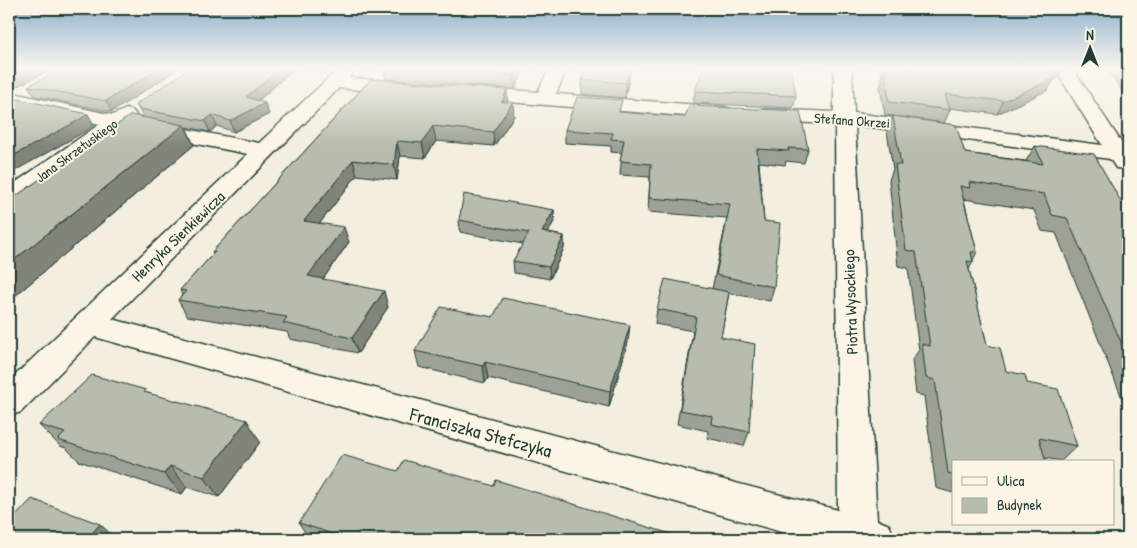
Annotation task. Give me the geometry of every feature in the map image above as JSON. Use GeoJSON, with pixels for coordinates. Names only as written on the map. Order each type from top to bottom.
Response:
{"type":"FeatureCollection","features":[{"type":"Feature","properties":{"kind":"street","name":"Henryka Sienkiewicza"},"geometry":{"type":"LineString","coordinates":[[9,402],[322,95]]}},
{"type":"Feature","properties":{"kind":"street","name":"Stefana Okrzei"},"geometry":{"type":"LineString","coordinates":[[488,95],[690,111],[844,118],[887,122],[1125,160]]}},
{"type":"Feature","properties":{"kind":"street"},"geometry":{"type":"LineString","coordinates":[[544,99],[546,95]]}},
{"type":"Feature","properties":{"kind":"street","name":"Piotra Wysockiego"},"geometry":{"type":"LineString","coordinates":[[844,95],[866,537]]}},
{"type":"Feature","properties":{"kind":"street"},"geometry":{"type":"LineString","coordinates":[[1081,95],[1125,160]]}},
{"type":"Feature","properties":{"kind":"street"},"geometry":{"type":"LineString","coordinates":[[9,98],[116,122],[266,151]]}},
{"type":"Feature","properties":{"kind":"street","name":"Jana Skrzetuskiego"},"geometry":{"type":"LineString","coordinates":[[9,198],[146,101]]}},
{"type":"Feature","properties":{"kind":"street","name":"Franciszka Stefczyka"},"geometry":{"type":"LineString","coordinates":[[88,324],[866,537]]}},
{"type":"Feature","properties":{"kind":"building"},"geometry":{"type":"Polygon","coordinates":[[[73,95],[116,95],[106,101],[73,95]]]}},
{"type":"Feature","properties":{"kind":"building"},"geometry":{"type":"Polygon","coordinates":[[[150,95],[249,95],[246,97],[265,103],[230,121],[212,115],[205,121],[139,109],[136,104],[150,95]]]}},
{"type":"Feature","properties":{"kind":"building"},"geometry":{"type":"Polygon","coordinates":[[[357,95],[505,95],[502,102],[513,102],[493,132],[433,126],[422,143],[397,141],[394,165],[353,160],[304,221],[344,227],[308,276],[384,291],[352,338],[283,323],[287,317],[178,300],[186,291],[180,290],[215,252],[212,252],[357,95]]]}},
{"type":"Feature","properties":{"kind":"building"},"geometry":{"type":"Polygon","coordinates":[[[767,95],[796,95],[796,96],[767,95]]]}},
{"type":"Feature","properties":{"kind":"building"},"geometry":{"type":"Polygon","coordinates":[[[888,95],[945,95],[950,110],[889,102],[888,95]]]}},
{"type":"Feature","properties":{"kind":"building"},"geometry":{"type":"Polygon","coordinates":[[[950,95],[1018,95],[1003,101],[950,95]]]}},
{"type":"Feature","properties":{"kind":"building"},"geometry":{"type":"Polygon","coordinates":[[[9,97],[88,114],[9,158],[9,97]]]}},
{"type":"Feature","properties":{"kind":"building"},"geometry":{"type":"Polygon","coordinates":[[[577,97],[622,100],[619,112],[685,117],[689,106],[800,111],[808,149],[788,148],[789,151],[757,149],[764,221],[780,223],[774,287],[716,275],[730,204],[649,198],[651,164],[620,161],[624,140],[611,139],[613,133],[565,130],[577,97]]]}},
{"type":"Feature","properties":{"kind":"building"},"geometry":{"type":"Polygon","coordinates":[[[131,115],[184,125],[9,264],[9,201],[131,115]]]}},
{"type":"Feature","properties":{"kind":"building"},"geometry":{"type":"Polygon","coordinates":[[[893,116],[956,125],[965,153],[1043,164],[1035,146],[1094,154],[1128,214],[1128,358],[1067,218],[1052,215],[1044,194],[969,182],[970,188],[960,186],[977,252],[971,252],[973,262],[967,261],[987,345],[1000,348],[1006,371],[1025,375],[1027,383],[1058,389],[1077,446],[1039,438],[1045,460],[952,460],[952,475],[948,473],[935,380],[926,378],[922,344],[930,346],[916,252],[906,250],[895,164],[901,165],[893,116]]]}},
{"type":"Feature","properties":{"kind":"building"},"geometry":{"type":"Polygon","coordinates":[[[464,194],[554,210],[542,232],[564,236],[549,267],[513,261],[529,233],[459,220],[464,194]]]}},
{"type":"Feature","properties":{"kind":"building"},"geometry":{"type":"Polygon","coordinates":[[[665,279],[729,292],[721,337],[755,344],[749,432],[711,424],[712,416],[680,410],[696,317],[657,309],[665,279]]]}},
{"type":"Feature","properties":{"kind":"building"},"geometry":{"type":"Polygon","coordinates":[[[503,298],[630,325],[610,391],[485,362],[483,366],[415,351],[441,307],[493,317],[503,298]]]}},
{"type":"Feature","properties":{"kind":"building"},"geometry":{"type":"Polygon","coordinates":[[[92,375],[146,390],[144,392],[247,420],[204,477],[170,466],[164,474],[58,440],[65,433],[39,425],[92,375]]]}},
{"type":"Feature","properties":{"kind":"building"},"geometry":{"type":"Polygon","coordinates":[[[342,455],[398,471],[404,460],[494,486],[496,480],[687,539],[348,539],[299,523],[342,455]]]}},
{"type":"Feature","properties":{"kind":"building"},"geometry":{"type":"Polygon","coordinates":[[[32,499],[100,524],[87,539],[9,539],[9,523],[32,499]]]}}]}
